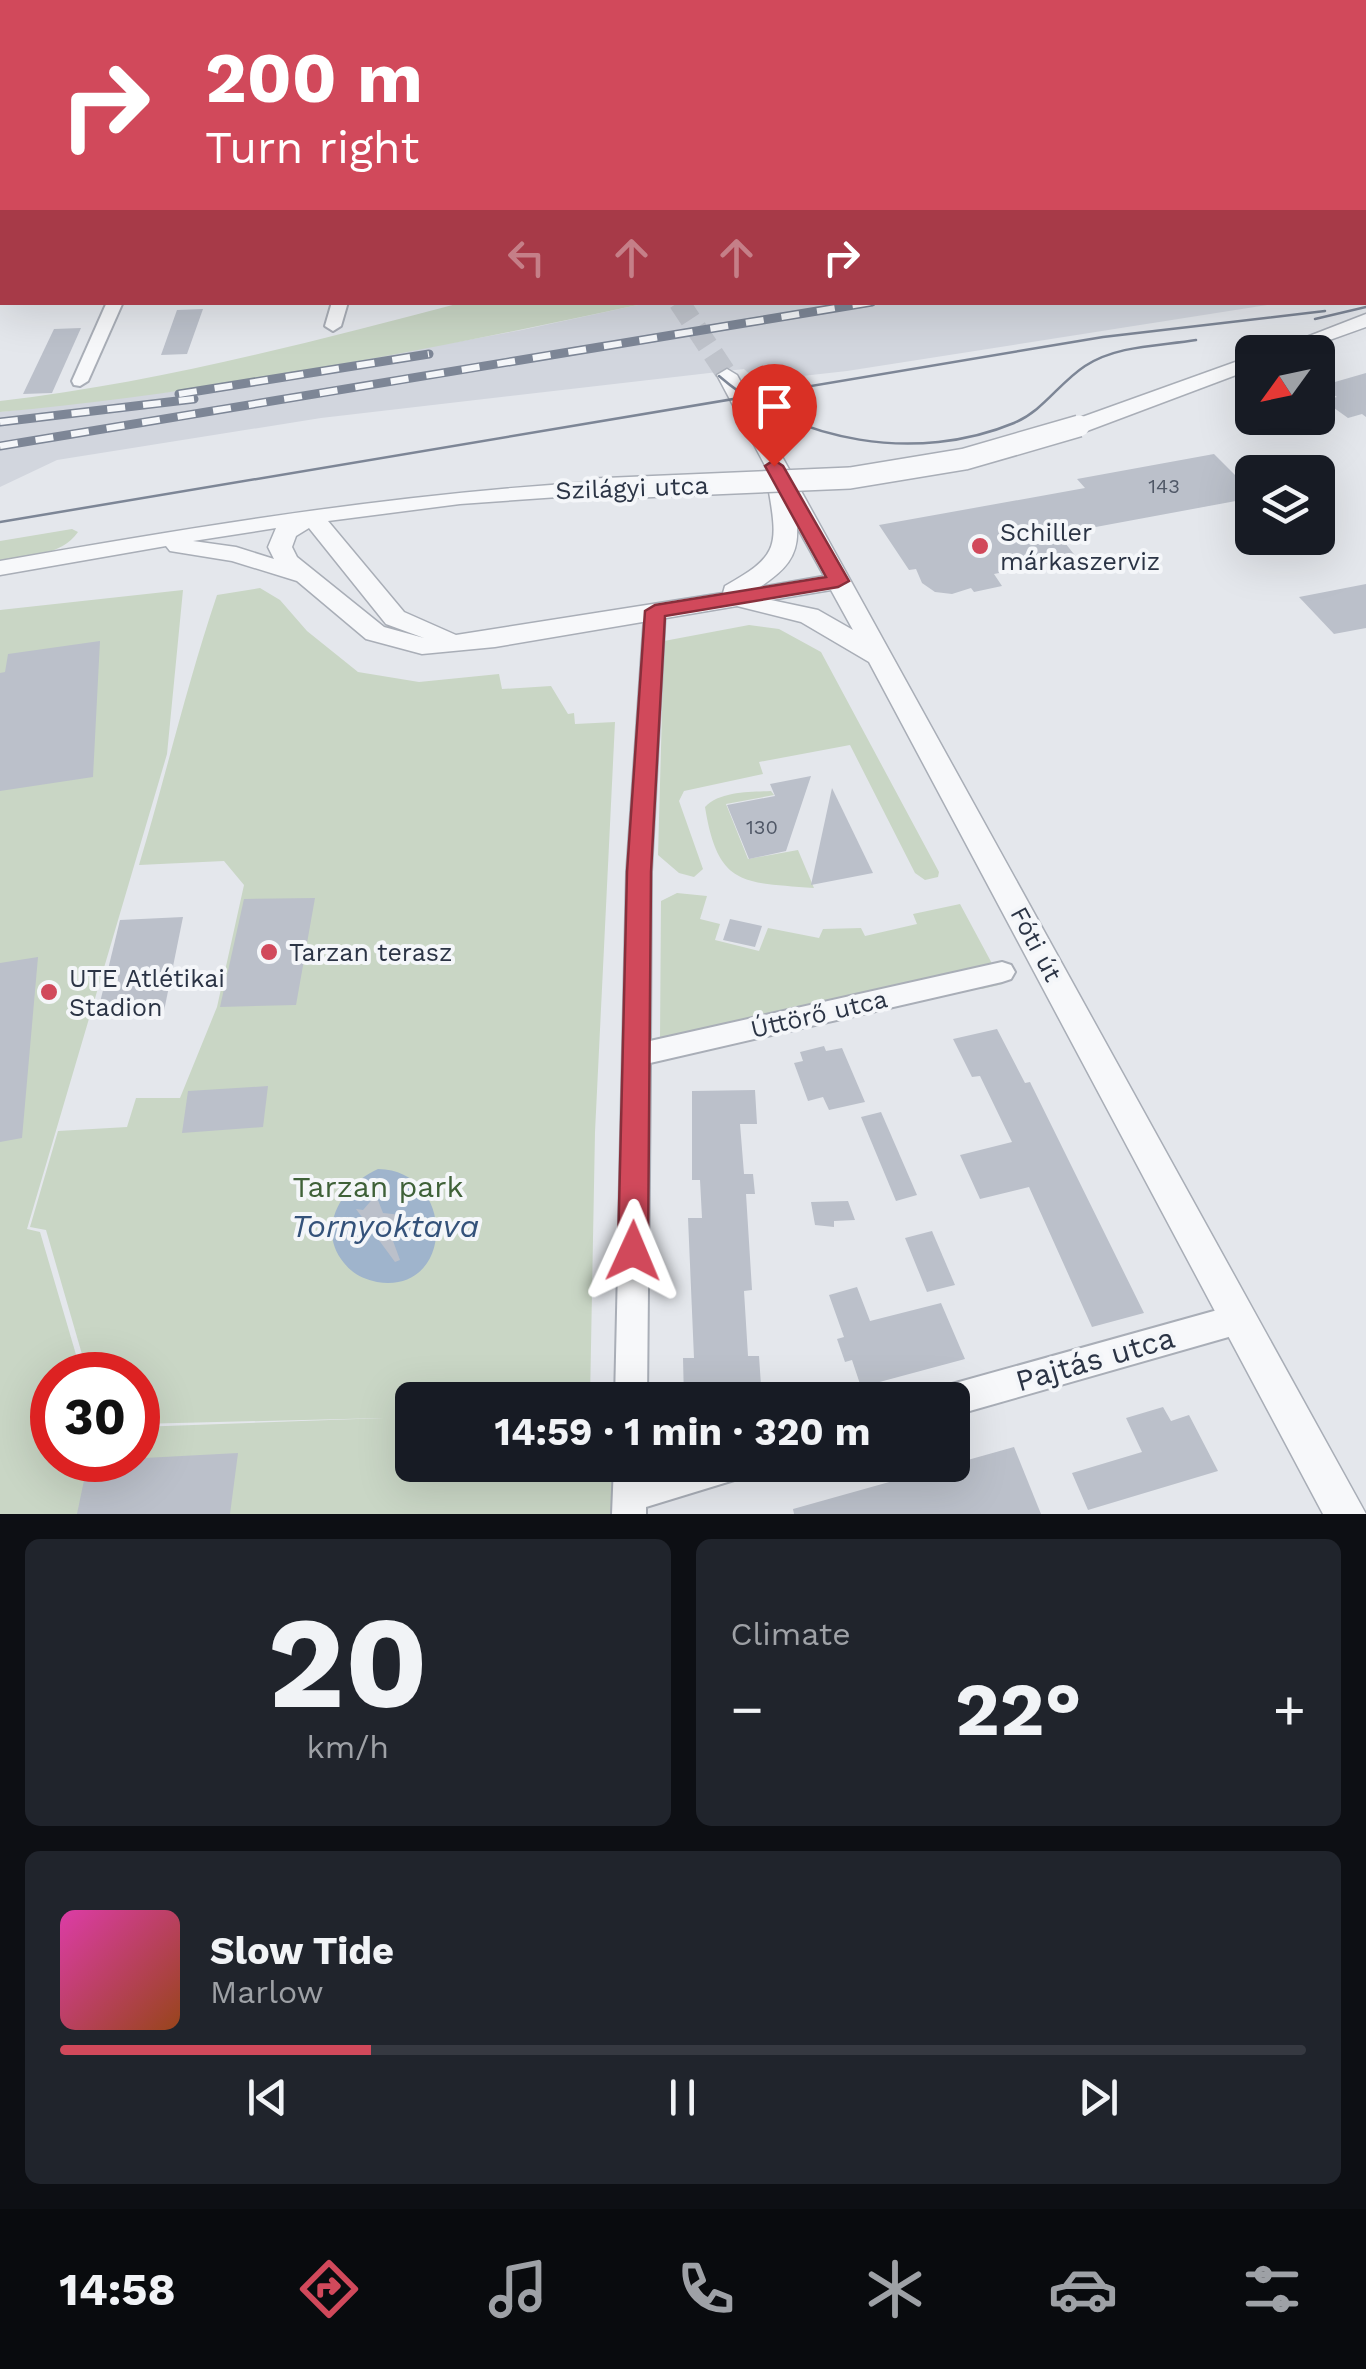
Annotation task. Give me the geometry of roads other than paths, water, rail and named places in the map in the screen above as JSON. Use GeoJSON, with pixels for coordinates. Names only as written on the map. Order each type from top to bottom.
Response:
{"type":"FeatureCollection","features":[{"type":"Feature","properties":{"kind":"street"},"geometry":{"type":"LineString","coordinates":[[80,381],[114,305]]}},
{"type":"Feature","properties":{"kind":"street"},"geometry":{"type":"LineString","coordinates":[[333,326],[339,305]]}},
{"type":"Feature","properties":{"kind":"street"},"geometry":{"type":"LineString","coordinates":[[1325,335],[1366,320]]}},
{"type":"Feature","properties":{"kind":"street","name":"Szilágyi utca"},"geometry":{"type":"LineString","coordinates":[[0,568],[312,516],[510,493],[850,478],[965,458],[1079,426],[1235,368]]}},
{"type":"Feature","properties":{"kind":"street","name":"Fóti út"},"geometry":{"type":"LineString","coordinates":[[727,375],[1345,1514]]}},
{"type":"Feature","properties":{"kind":"street"},"geometry":{"type":"LineString","coordinates":[[716,600],[764,574],[785,552],[789,534],[774,466]]}},
{"type":"Feature","properties":{"kind":"street"},"geometry":{"type":"LineString","coordinates":[[357,573],[346,552],[348,536],[362,522],[400,506]]}},
{"type":"Feature","properties":{"kind":"street"},"geometry":{"type":"LineString","coordinates":[[478,642],[432,633],[396,618],[312,516],[285,532],[280,547],[287,561],[304,578],[385,637],[422,646],[478,642],[838,581]]}},
{"type":"Feature","properties":{"kind":"street"},"geometry":{"type":"LineString","coordinates":[[142,544],[236,554],[304,578]]}},
{"type":"Feature","properties":{"kind":"street"},"geometry":{"type":"LineString","coordinates":[[716,600],[809,616],[879,656]]}},
{"type":"Feature","properties":{"kind":"street"},"geometry":{"type":"LineString","coordinates":[[631,1382],[639,872],[655,611]]}},
{"type":"Feature","properties":{"kind":"street","name":"Úttörő utca"},"geometry":{"type":"LineString","coordinates":[[636,1055],[1002,972]]}},
{"type":"Feature","properties":{"kind":"street","name":"Pajtás utca"},"geometry":{"type":"LineString","coordinates":[[970,1395],[1238,1319]]}},
{"type":"Feature","properties":{"kind":"street"},"geometry":{"type":"LineString","coordinates":[[630,1491],[665,1482]]}},
{"type":"Feature","properties":{"kind":"water","name":"Tornyoktava"},"geometry":{"type":"Polygon","coordinates":[[[378,1169],[404,1175],[422,1189],[433,1209],[433,1252],[421,1270],[403,1281],[377,1282],[355,1273],[344,1263],[332,1236],[337,1208],[344,1196],[378,1169]]]}},
{"type":"Feature","properties":{"kind":"tunnel"},"geometry":{"type":"LineString","coordinates":[[681,305],[727,375]]}},
{"type":"Feature","properties":{"kind":"tram line"},"geometry":{"type":"LineString","coordinates":[[1315,319],[1366,307]]}},
{"type":"Feature","properties":{"kind":"tram line"},"geometry":{"type":"LineString","coordinates":[[747,397],[1103,337],[1325,311]]}},
{"type":"Feature","properties":{"kind":"tram line"},"geometry":{"type":"LineString","coordinates":[[747,397],[821,431],[859,440],[938,442],[977,435],[1024,418],[1097,359],[1125,350],[1196,340]]}},
{"type":"Feature","properties":{"kind":"tram line"},"geometry":{"type":"LineString","coordinates":[[719,376],[747,397]]}},
{"type":"Feature","properties":{"kind":"tram line"},"geometry":{"type":"LineString","coordinates":[[0,522],[747,397]]}},
{"type":"Feature","properties":{"kind":"railway"},"geometry":{"type":"LineString","coordinates":[[0,446],[854,305]]}},
{"type":"Feature","properties":{"kind":"railway"},"geometry":{"type":"LineString","coordinates":[[179,394],[429,354]]}},
{"type":"Feature","properties":{"kind":"railway"},"geometry":{"type":"LineString","coordinates":[[0,422],[194,399]]}},
{"type":"Feature","properties":{"kind":"place","name":"Schiller márkaszerviz"},"geometry":{"type":"Point","coordinates":[980,546]}},
{"type":"Feature","properties":{"kind":"place","name":"Tarzan terasz"},"geometry":{"type":"Point","coordinates":[269,952]}},
{"type":"Feature","properties":{"kind":"place","name":"UTE Atlétikai Stadion"},"geometry":{"type":"Point","coordinates":[49,992]}},
{"type":"Feature","properties":{"kind":"park label","name":"Tarzan park"},"geometry":{"type":"Point","coordinates":[378,1186]}}]}
